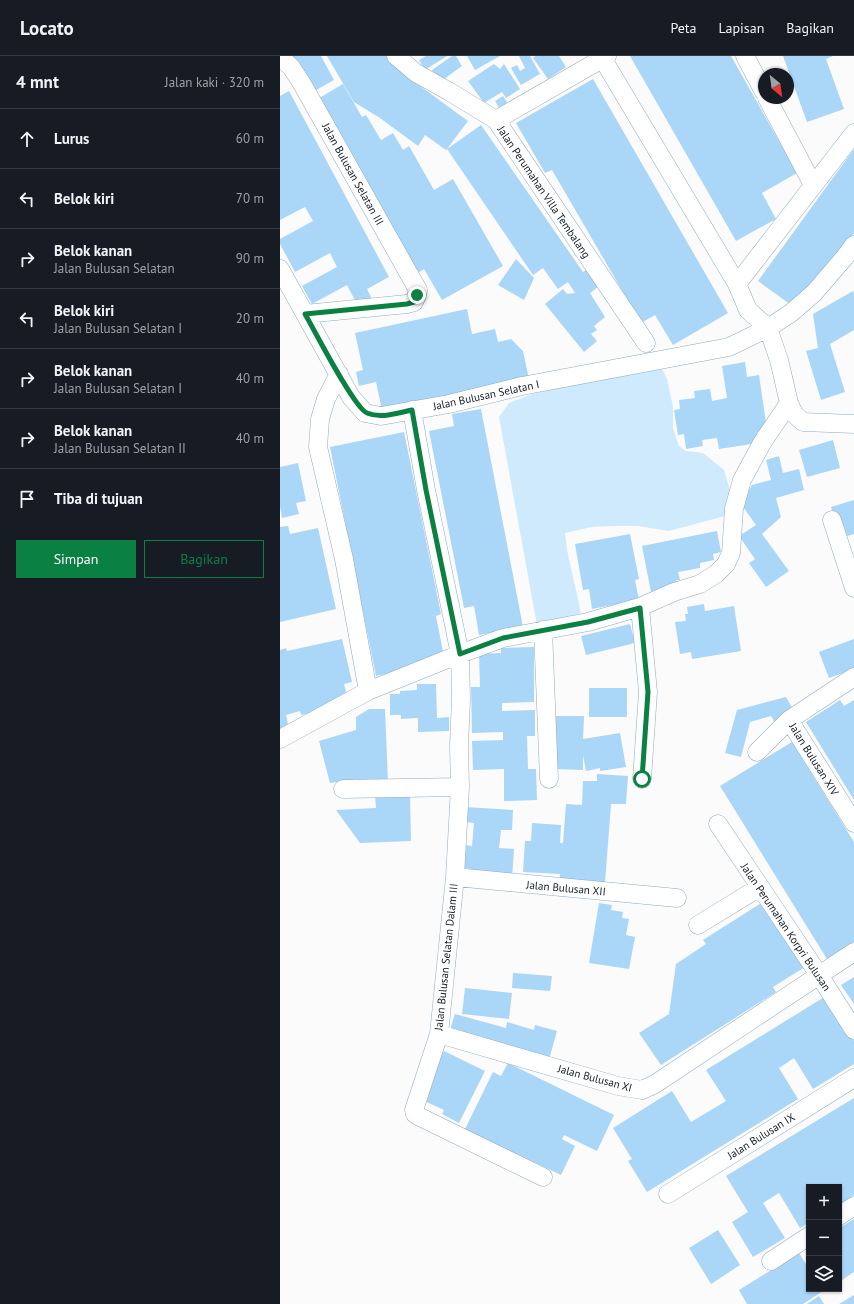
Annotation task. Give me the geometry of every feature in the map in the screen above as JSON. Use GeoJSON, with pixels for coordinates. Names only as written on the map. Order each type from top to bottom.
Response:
{"type":"FeatureCollection","features":[{"type":"Feature","properties":{"kind":"street","name":"Jalan Perumahan Villa Tembalang"},"geometry":{"type":"LineString","coordinates":[[396,56],[416,73],[496,120],[646,343]]}},
{"type":"Feature","properties":{"kind":"street"},"geometry":{"type":"LineString","coordinates":[[745,56],[758,81]]}},
{"type":"Feature","properties":{"kind":"street","name":"Jalan Bulusan Selatan III"},"geometry":{"type":"LineString","coordinates":[[280,57],[291,67],[301,82],[418,290],[414,302],[407,304],[305,314]]}},
{"type":"Feature","properties":{"kind":"street"},"geometry":{"type":"LineString","coordinates":[[496,120],[603,57],[737,284],[748,310],[768,328],[779,360],[789,403],[794,414],[803,422],[854,424]]}},
{"type":"Feature","properties":{"kind":"street"},"geometry":{"type":"LineString","coordinates":[[770,104],[813,185]]}},
{"type":"Feature","properties":{"kind":"street"},"geometry":{"type":"LineString","coordinates":[[737,284],[854,133]]}},
{"type":"Feature","properties":{"kind":"street","name":"Jalan Bulusan Selatan I"},"geometry":{"type":"LineString","coordinates":[[280,268],[286,292],[305,314],[351,397],[366,413],[381,416],[449,404],[522,386],[729,347],[768,328],[791,313],[851,257]]}},
{"type":"Feature","properties":{"kind":"street"},"geometry":{"type":"LineString","coordinates":[[339,374],[326,399],[320,419],[318,447],[344,559],[368,691]]}},
{"type":"Feature","properties":{"kind":"street"},"geometry":{"type":"LineString","coordinates":[[280,739],[368,691],[460,654],[503,638],[588,622],[640,608],[674,592],[700,584],[716,574],[726,564],[731,553],[734,509],[742,480],[762,443],[789,403]]}},
{"type":"Feature","properties":{"kind":"street","name":"Jalan Bulusan Selatan Dalam III"},"geometry":{"type":"LineString","coordinates":[[412,410],[426,490],[460,654],[461,699],[459,746],[460,787],[454,877],[439,1034],[414,1110],[415,1114],[543,1177]]}},
{"type":"Feature","properties":{"kind":"street"},"geometry":{"type":"LineString","coordinates":[[832,520],[854,588]]}},
{"type":"Feature","properties":{"kind":"street"},"geometry":{"type":"LineString","coordinates":[[640,608],[648,692],[642,779]]}},
{"type":"Feature","properties":{"kind":"street"},"geometry":{"type":"LineString","coordinates":[[543,630],[549,779]]}},
{"type":"Feature","properties":{"kind":"street","name":"Jalan Bulusan XIV"},"geometry":{"type":"LineString","coordinates":[[854,677],[789,720],[854,823]]}},
{"type":"Feature","properties":{"kind":"street"},"geometry":{"type":"LineString","coordinates":[[757,752],[789,720]]}},
{"type":"Feature","properties":{"kind":"street"},"geometry":{"type":"LineString","coordinates":[[343,789],[460,787]]}},
{"type":"Feature","properties":{"kind":"street","name":"Jalan Perumahan Korpri Bulusan"},"geometry":{"type":"LineString","coordinates":[[718,824],[854,1030]]}},
{"type":"Feature","properties":{"kind":"street","name":"Jalan Bulusan XII"},"geometry":{"type":"LineString","coordinates":[[454,877],[677,898]]}},
{"type":"Feature","properties":{"kind":"street"},"geometry":{"type":"LineString","coordinates":[[698,925],[760,887]]}},
{"type":"Feature","properties":{"kind":"street","name":"Jalan Bulusan XI"},"geometry":{"type":"LineString","coordinates":[[439,1034],[618,1086],[642,1090],[655,1084],[854,952]]}},
{"type":"Feature","properties":{"kind":"street","name":"Jalan Bulusan IX"},"geometry":{"type":"LineString","coordinates":[[668,1194],[854,1078]]}},
{"type":"Feature","properties":{"kind":"street"},"geometry":{"type":"LineString","coordinates":[[842,1214],[854,1206]]}},
{"type":"Feature","properties":{"kind":"street"},"geometry":{"type":"LineString","coordinates":[[771,1261],[806,1238]]}},
{"type":"Feature","properties":{"kind":"shaded area"},"geometry":{"type":"Polygon","coordinates":[[[662,369],[667,379],[673,407],[673,428],[679,446],[686,451],[703,453],[724,470],[731,494],[725,516],[669,531],[638,526],[613,526],[591,527],[565,533],[567,550],[581,613],[537,625],[499,417],[509,403],[532,394],[624,374],[662,369]]]}},
{"type":"Feature","properties":{"kind":"building"},"geometry":{"type":"Polygon","coordinates":[[[291,56],[321,56],[334,80],[311,93],[291,56]]]}},
{"type":"Feature","properties":{"kind":"building"},"geometry":{"type":"Polygon","coordinates":[[[327,56],[388,56],[409,78],[468,121],[446,150],[425,135],[418,146],[380,118],[354,102],[327,56]]]}},
{"type":"Feature","properties":{"kind":"building"},"geometry":{"type":"Polygon","coordinates":[[[426,56],[447,56],[425,70],[419,60],[426,56]]]}},
{"type":"Feature","properties":{"kind":"building"},"geometry":{"type":"Polygon","coordinates":[[[452,56],[456,56],[462,66],[440,82],[432,70],[452,56]]]}},
{"type":"Feature","properties":{"kind":"building"},"geometry":{"type":"Polygon","coordinates":[[[467,56],[500,56],[475,70],[467,56]]]}},
{"type":"Feature","properties":{"kind":"building"},"geometry":{"type":"Polygon","coordinates":[[[519,56],[530,56],[540,74],[521,85],[511,68],[517,65],[520,71],[525,68],[519,56]]]}},
{"type":"Feature","properties":{"kind":"building"},"geometry":{"type":"Polygon","coordinates":[[[535,56],[559,56],[566,67],[548,79],[533,58],[535,56]]]}},
{"type":"Feature","properties":{"kind":"building"},"geometry":{"type":"Polygon","coordinates":[[[630,56],[731,56],[797,173],[762,193],[776,219],[736,241],[630,56]]]}},
{"type":"Feature","properties":{"kind":"building"},"geometry":{"type":"Polygon","coordinates":[[[783,56],[833,56],[826,59],[844,109],[807,122],[794,86],[794,68],[787,68],[783,56]]]}},
{"type":"Feature","properties":{"kind":"building"},"geometry":{"type":"Polygon","coordinates":[[[494,64],[500,69],[504,64],[520,89],[506,98],[502,92],[484,103],[468,81],[494,64]]]}},
{"type":"Feature","properties":{"kind":"building"},"geometry":{"type":"Polygon","coordinates":[[[593,79],[728,313],[673,345],[655,315],[641,323],[552,170],[545,173],[516,123],[593,79]]]}},
{"type":"Feature","properties":{"kind":"building"},"geometry":{"type":"Polygon","coordinates":[[[343,84],[362,117],[366,115],[381,140],[393,133],[403,150],[409,146],[434,190],[453,179],[503,266],[442,300],[424,269],[416,274],[316,100],[343,84]]]}},
{"type":"Feature","properties":{"kind":"building"},"geometry":{"type":"Polygon","coordinates":[[[289,91],[389,277],[367,289],[373,301],[359,308],[347,285],[312,304],[302,286],[337,267],[330,253],[295,272],[280,244],[280,239],[313,221],[305,207],[280,220],[280,96],[289,91]]]}},
{"type":"Feature","properties":{"kind":"building"},"geometry":{"type":"Polygon","coordinates":[[[503,96],[509,105],[501,111],[495,101],[503,96]]]}},
{"type":"Feature","properties":{"kind":"building"},"geometry":{"type":"Polygon","coordinates":[[[481,125],[583,272],[586,270],[598,287],[590,293],[605,317],[594,326],[597,330],[591,334],[597,341],[584,352],[545,304],[563,289],[567,294],[575,293],[568,282],[558,289],[543,268],[533,275],[447,149],[481,125]]]}},
{"type":"Feature","properties":{"kind":"building"},"geometry":{"type":"Polygon","coordinates":[[[854,149],[854,233],[829,269],[794,307],[758,281],[854,149]]]}},
{"type":"Feature","properties":{"kind":"building"},"geometry":{"type":"Polygon","coordinates":[[[516,259],[534,278],[524,300],[498,285],[516,259]]]}},
{"type":"Feature","properties":{"kind":"building"},"geometry":{"type":"Polygon","coordinates":[[[853,291],[854,330],[830,344],[845,392],[821,400],[806,351],[818,348],[813,314],[853,291]]]}},
{"type":"Feature","properties":{"kind":"building"},"geometry":{"type":"Polygon","coordinates":[[[467,309],[472,334],[495,329],[498,342],[511,339],[523,351],[529,379],[382,410],[376,382],[359,386],[356,372],[363,370],[355,333],[467,309]]]}},
{"type":"Feature","properties":{"kind":"building"},"geometry":{"type":"Polygon","coordinates":[[[745,362],[747,377],[759,375],[767,430],[757,432],[758,443],[719,449],[717,438],[702,440],[703,446],[686,449],[684,434],[678,435],[674,410],[680,409],[679,400],[695,398],[694,391],[710,389],[712,401],[727,398],[722,366],[745,362]]]}},
{"type":"Feature","properties":{"kind":"building"},"geometry":{"type":"Polygon","coordinates":[[[481,409],[523,627],[479,635],[474,606],[464,608],[429,431],[454,426],[452,414],[481,409]]]}},
{"type":"Feature","properties":{"kind":"building"},"geometry":{"type":"Polygon","coordinates":[[[404,432],[441,614],[436,616],[444,657],[415,668],[376,676],[330,447],[404,432]]]}},
{"type":"Feature","properties":{"kind":"building"},"geometry":{"type":"Polygon","coordinates":[[[833,440],[840,468],[807,477],[799,450],[833,440]]]}},
{"type":"Feature","properties":{"kind":"building"},"geometry":{"type":"Polygon","coordinates":[[[779,456],[783,473],[799,469],[804,490],[776,498],[781,517],[762,534],[789,571],[766,587],[749,563],[755,559],[739,536],[756,525],[741,504],[752,485],[771,480],[766,460],[779,456]]]}},
{"type":"Feature","properties":{"kind":"building"},"geometry":{"type":"Polygon","coordinates":[[[298,463],[306,501],[296,503],[299,514],[282,518],[280,506],[280,467],[298,463]]]}},
{"type":"Feature","properties":{"kind":"building"},"geometry":{"type":"Polygon","coordinates":[[[854,500],[854,534],[840,538],[831,507],[854,500]]]}},
{"type":"Feature","properties":{"kind":"building"},"geometry":{"type":"Polygon","coordinates":[[[288,526],[290,534],[318,528],[336,609],[280,622],[280,527],[288,526]]]}},
{"type":"Feature","properties":{"kind":"building"},"geometry":{"type":"Polygon","coordinates":[[[717,531],[721,552],[713,554],[714,560],[700,563],[700,568],[678,572],[680,580],[676,580],[677,587],[651,592],[642,546],[717,531]]]}},
{"type":"Feature","properties":{"kind":"building"},"geometry":{"type":"Polygon","coordinates":[[[630,534],[639,579],[635,580],[639,600],[592,609],[589,589],[583,590],[575,544],[630,534]]]}},
{"type":"Feature","properties":{"kind":"building"},"geometry":{"type":"Polygon","coordinates":[[[704,604],[705,611],[734,606],[741,651],[692,659],[691,652],[680,654],[675,622],[686,621],[685,614],[688,614],[687,607],[704,604]]]}},
{"type":"Feature","properties":{"kind":"building"},"geometry":{"type":"Polygon","coordinates":[[[630,624],[635,643],[586,655],[581,636],[630,624]]]}},
{"type":"Feature","properties":{"kind":"building"},"geometry":{"type":"Polygon","coordinates":[[[342,639],[352,682],[344,684],[348,700],[329,709],[301,715],[300,711],[286,715],[289,729],[280,731],[280,650],[286,648],[287,651],[342,639]]]}},
{"type":"Feature","properties":{"kind":"building"},"geometry":{"type":"Polygon","coordinates":[[[854,639],[854,669],[829,678],[819,652],[854,639]]]}},
{"type":"Feature","properties":{"kind":"building"},"geometry":{"type":"Polygon","coordinates":[[[534,647],[534,702],[502,703],[502,711],[535,710],[535,736],[527,736],[528,769],[536,769],[537,800],[504,801],[504,769],[473,770],[472,741],[503,740],[503,732],[472,733],[471,687],[480,687],[479,654],[501,653],[501,648],[534,647]]]}},
{"type":"Feature","properties":{"kind":"building"},"geometry":{"type":"Polygon","coordinates":[[[417,684],[436,684],[437,718],[449,717],[449,731],[418,732],[418,718],[401,719],[401,715],[390,715],[390,694],[400,694],[400,691],[417,690],[417,684]]]}},
{"type":"Feature","properties":{"kind":"building"},"geometry":{"type":"Polygon","coordinates":[[[589,688],[627,688],[627,717],[589,717],[589,688]]]}},
{"type":"Feature","properties":{"kind":"building"},"geometry":{"type":"Polygon","coordinates":[[[786,697],[795,713],[776,724],[771,716],[750,722],[741,757],[725,753],[737,710],[786,697]]]}},
{"type":"Feature","properties":{"kind":"building"},"geometry":{"type":"Polygon","coordinates":[[[840,700],[844,706],[854,700],[854,800],[806,722],[840,700]]]}},
{"type":"Feature","properties":{"kind":"building"},"geometry":{"type":"Polygon","coordinates":[[[369,709],[385,709],[388,782],[358,783],[358,779],[330,783],[319,741],[356,730],[356,717],[369,709]]]}},
{"type":"Feature","properties":{"kind":"building"},"geometry":{"type":"Polygon","coordinates":[[[554,716],[584,716],[583,739],[620,733],[626,767],[600,771],[600,768],[586,771],[583,755],[583,770],[554,769],[554,716]]]}},
{"type":"Feature","properties":{"kind":"building"},"geometry":{"type":"Polygon","coordinates":[[[792,742],[854,842],[854,942],[827,959],[720,786],[792,742]]]}},
{"type":"Feature","properties":{"kind":"building"},"geometry":{"type":"Polygon","coordinates":[[[597,774],[628,776],[626,804],[611,804],[605,883],[560,880],[560,874],[523,872],[525,841],[531,841],[532,823],[561,825],[560,843],[563,843],[566,804],[582,805],[583,781],[597,781],[597,774]]]}},
{"type":"Feature","properties":{"kind":"building"},"geometry":{"type":"Polygon","coordinates":[[[410,795],[411,841],[360,843],[336,810],[376,808],[375,796],[410,795]]]}},
{"type":"Feature","properties":{"kind":"building"},"geometry":{"type":"Polygon","coordinates":[[[465,807],[513,810],[512,830],[501,830],[499,848],[514,849],[512,879],[462,876],[464,845],[472,846],[474,823],[464,822],[465,807]]]}},
{"type":"Feature","properties":{"kind":"building"},"geometry":{"type":"Polygon","coordinates":[[[763,902],[805,967],[773,987],[776,992],[661,1065],[639,1033],[669,1014],[676,964],[706,944],[703,940],[763,902]]]}},
{"type":"Feature","properties":{"kind":"building"},"geometry":{"type":"Polygon","coordinates":[[[599,903],[612,905],[611,910],[623,912],[622,918],[629,919],[626,935],[635,937],[629,969],[589,963],[599,903]]]}},
{"type":"Feature","properties":{"kind":"building"},"geometry":{"type":"Polygon","coordinates":[[[513,973],[552,976],[550,991],[512,988],[513,973]]]}},
{"type":"Feature","properties":{"kind":"building"},"geometry":{"type":"Polygon","coordinates":[[[854,977],[854,1004],[841,985],[854,977]]]}},
{"type":"Feature","properties":{"kind":"building"},"geometry":{"type":"Polygon","coordinates":[[[465,988],[512,993],[509,1019],[462,1014],[465,988]]]}},
{"type":"Feature","properties":{"kind":"building"},"geometry":{"type":"Polygon","coordinates":[[[826,996],[854,1041],[854,1064],[813,1089],[794,1058],[779,1068],[798,1099],[647,1192],[628,1161],[632,1159],[613,1128],[672,1091],[691,1122],[726,1101],[706,1070],[826,996]]]}},
{"type":"Feature","properties":{"kind":"building"},"geometry":{"type":"Polygon","coordinates":[[[455,1014],[506,1028],[507,1022],[534,1030],[535,1025],[557,1031],[548,1063],[448,1036],[455,1014]]]}},
{"type":"Feature","properties":{"kind":"building"},"geometry":{"type":"Polygon","coordinates":[[[444,1051],[485,1071],[459,1123],[442,1114],[444,1110],[420,1099],[444,1051]]]}},
{"type":"Feature","properties":{"kind":"building"},"geometry":{"type":"Polygon","coordinates":[[[508,1063],[614,1115],[597,1151],[564,1135],[562,1139],[575,1146],[561,1175],[465,1129],[493,1072],[501,1076],[508,1063]]]}},
{"type":"Feature","properties":{"kind":"building"},"geometry":{"type":"Polygon","coordinates":[[[854,1098],[854,1195],[842,1203],[842,1184],[806,1184],[806,1225],[800,1228],[779,1193],[763,1203],[785,1238],[753,1257],[732,1222],[748,1212],[726,1176],[854,1098]]]}},
{"type":"Feature","properties":{"kind":"building"},"geometry":{"type":"Polygon","coordinates":[[[854,1219],[854,1272],[842,1280],[842,1256],[842,1226],[854,1219]]]}},
{"type":"Feature","properties":{"kind":"building"},"geometry":{"type":"Polygon","coordinates":[[[718,1230],[740,1265],[711,1284],[689,1248],[718,1230]]]}},
{"type":"Feature","properties":{"kind":"building"},"geometry":{"type":"Polygon","coordinates":[[[799,1253],[806,1264],[806,1292],[821,1292],[803,1304],[747,1304],[739,1290],[799,1253]]]}},
{"type":"Feature","properties":{"kind":"building"},"geometry":{"type":"Polygon","coordinates":[[[854,1295],[854,1304],[839,1304],[854,1295]]]}},
{"type":"Feature","properties":{"kind":"building"},"geometry":{"type":"Polygon","coordinates":[[[819,1296],[824,1304],[807,1304],[819,1296]]]}},
{"type":"Feature","properties":{"kind":"route"},"geometry":{"type":"LineString","coordinates":[[417,295],[414,302],[407,304],[305,314],[351,397],[366,413],[381,416],[412,410],[426,490],[460,654],[503,638],[588,622],[640,608],[648,692],[642,779]]}}]}
